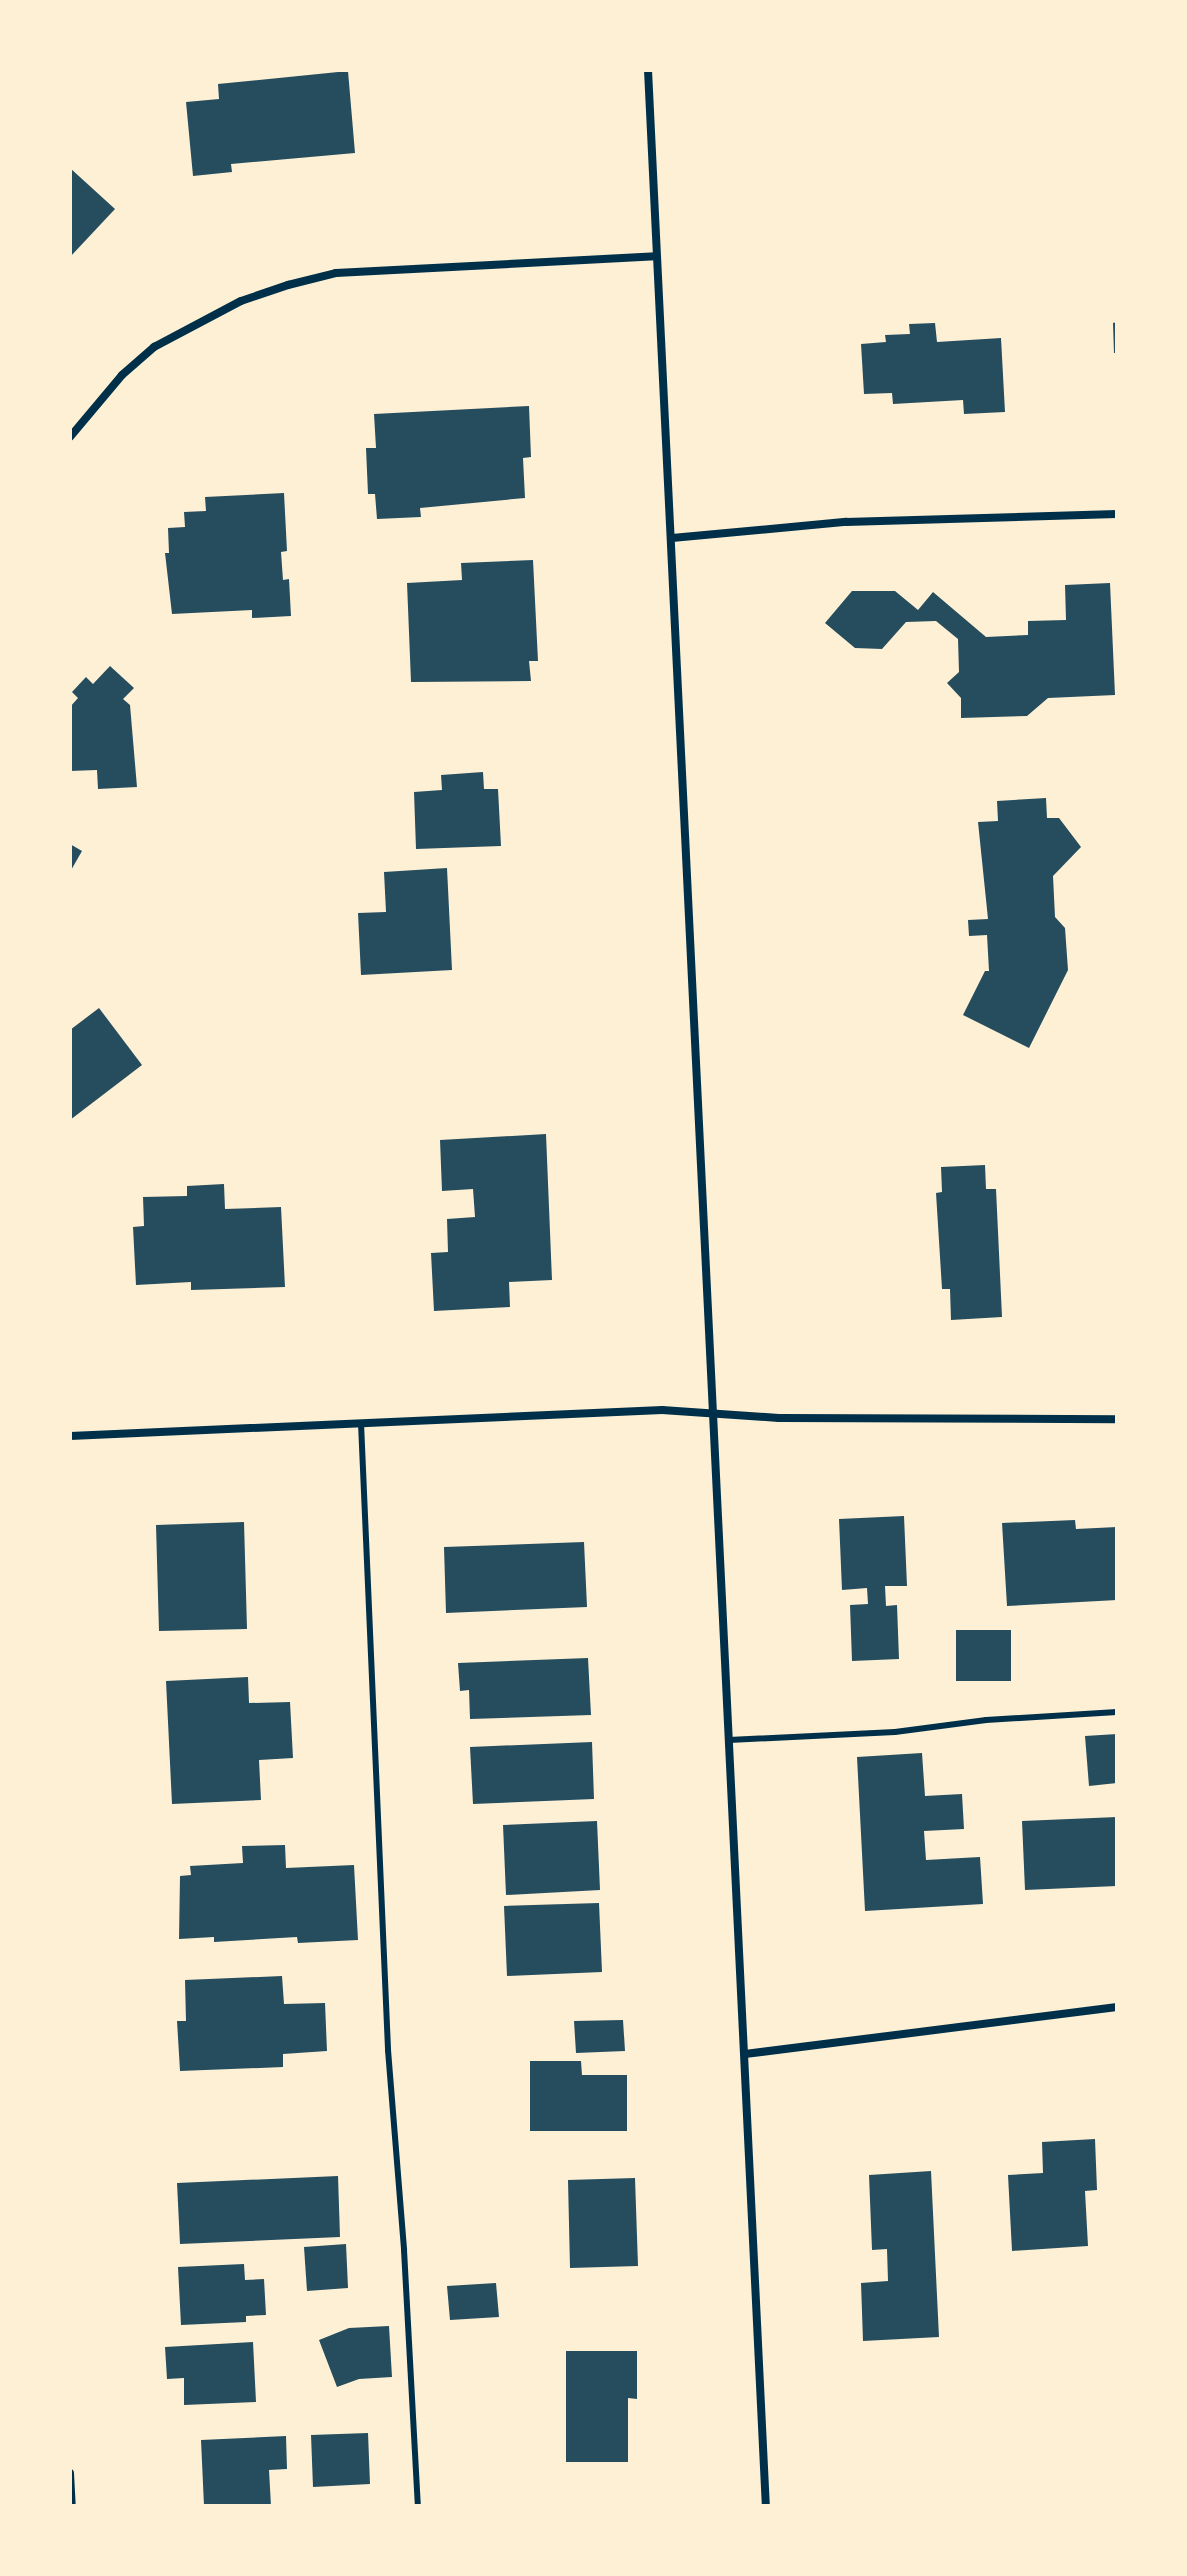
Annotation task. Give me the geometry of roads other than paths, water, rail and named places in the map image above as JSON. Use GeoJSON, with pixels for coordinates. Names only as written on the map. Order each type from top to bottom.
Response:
{"type":"FeatureCollection","features":[{"type":"Feature","properties":{"kind":"street"},"geometry":{"type":"LineString","coordinates":[[648,70],[766,2506]]}},
{"type":"Feature","properties":{"kind":"street"},"geometry":{"type":"LineString","coordinates":[[70,437],[122,375],[154,347],[227,307],[288,285],[336,273],[656,256]]}},
{"type":"Feature","properties":{"kind":"street"},"geometry":{"type":"LineString","coordinates":[[672,538],[846,522],[1117,514]]}},
{"type":"Feature","properties":{"kind":"street"},"geometry":{"type":"LineString","coordinates":[[70,1436],[662,1410],[794,1418],[1117,1419]]}},
{"type":"Feature","properties":{"kind":"street"},"geometry":{"type":"LineString","coordinates":[[745,2054],[1117,2007]]}},
{"type":"Feature","properties":{"kind":"street"},"geometry":{"type":"LineString","coordinates":[[70,2473],[72,2506]]}},
{"type":"Feature","properties":{"kind":"lane"},"geometry":{"type":"LineString","coordinates":[[361,1423],[388,2050],[404,2250],[418,2506]]}},
{"type":"Feature","properties":{"kind":"lane"},"geometry":{"type":"LineString","coordinates":[[729,1740],[895,1732],[986,1720],[1117,1712]]}}]}
